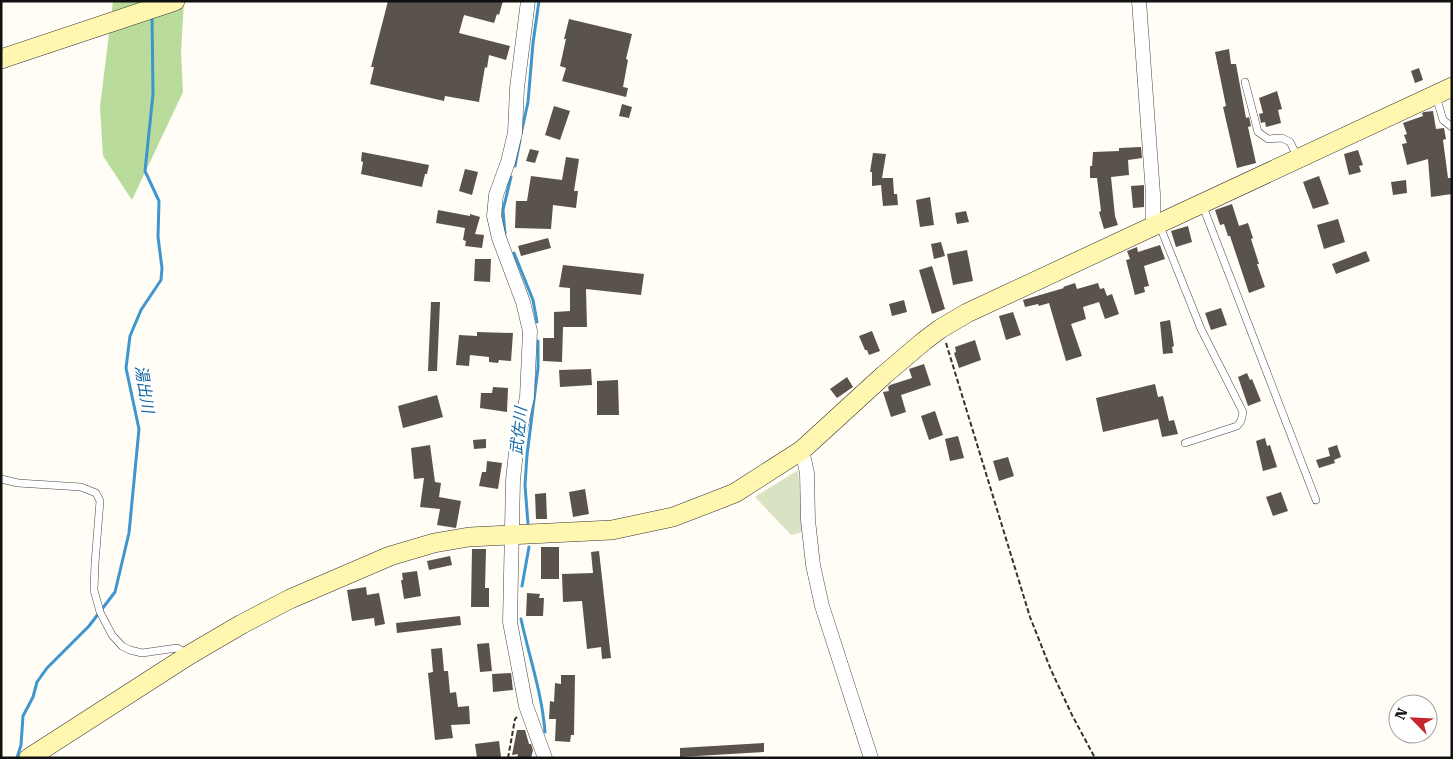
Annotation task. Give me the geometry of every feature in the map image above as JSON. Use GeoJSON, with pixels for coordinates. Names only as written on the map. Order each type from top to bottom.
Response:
{"type":"FeatureCollection","features":[{"type":"Feature","properties":{"kind":"street"},"geometry":{"type":"LineString","coordinates":[[528,1],[517,88],[514,133],[508,162],[496,195],[494,216],[499,238],[523,302],[530,331],[527,397],[516,452],[510,622],[526,706],[545,758]]}},
{"type":"Feature","properties":{"kind":"street"},"geometry":{"type":"LineString","coordinates":[[1139,1],[1156,225]]}},
{"type":"Feature","properties":{"kind":"street"},"geometry":{"type":"LineString","coordinates":[[1,59],[168,3]]}},
{"type":"Feature","properties":{"kind":"street"},"geometry":{"type":"LineString","coordinates":[[31,757],[189,655],[242,624],[282,603],[390,556],[434,543],[469,537],[612,530],[673,517],[735,492],[802,450],[884,374],[940,329],[994,300],[1444,90]]}},
{"type":"Feature","properties":{"kind":"street"},"geometry":{"type":"LineString","coordinates":[[802,450],[807,473],[808,520],[813,565],[820,598],[871,758]]}},
{"type":"Feature","properties":{"kind":"lane"},"geometry":{"type":"LineString","coordinates":[[1245,82],[1258,132],[1268,138],[1282,138],[1290,142],[1298,158]]}},
{"type":"Feature","properties":{"kind":"lane"},"geometry":{"type":"LineString","coordinates":[[1444,90],[1442,120],[1452,127]]}},
{"type":"Feature","properties":{"kind":"lane"},"geometry":{"type":"LineString","coordinates":[[1202,203],[1316,500]]}},
{"type":"Feature","properties":{"kind":"lane"},"geometry":{"type":"LineString","coordinates":[[1156,225],[1201,329],[1243,412],[1242,421],[1237,426],[1185,443]]}},
{"type":"Feature","properties":{"kind":"lane"},"geometry":{"type":"LineString","coordinates":[[1,479],[18,482],[81,486],[96,493],[100,501],[94,563],[94,590],[100,612],[112,634],[122,646],[130,650],[142,653],[177,648],[189,655]]}},
{"type":"Feature","properties":{"kind":"path"},"geometry":{"type":"LineString","coordinates":[[940,329],[954,368],[1030,616],[1055,679],[1095,758]]}},
{"type":"Feature","properties":{"kind":"path"},"geometry":{"type":"LineString","coordinates":[[508,758],[515,719],[526,706]]}},
{"type":"Feature","properties":{"kind":"green space"},"geometry":{"type":"Polygon","coordinates":[[[113,1],[184,1],[181,52],[183,92],[132,200],[103,156],[100,107],[113,1]]]}},
{"type":"Feature","properties":{"kind":"green space"},"geometry":{"type":"Polygon","coordinates":[[[798,470],[803,532],[791,535],[755,497],[798,470]]]}},
{"type":"Feature","properties":{"kind":"building"},"geometry":{"type":"Polygon","coordinates":[[[388,1],[503,1],[499,15],[497,14],[494,23],[464,15],[459,33],[510,46],[506,60],[489,55],[479,102],[445,96],[444,101],[370,84],[374,67],[371,67],[388,1]]]}},
{"type":"Feature","properties":{"kind":"building"},"geometry":{"type":"Polygon","coordinates":[[[569,19],[632,34],[626,59],[628,60],[623,87],[628,88],[626,97],[562,81],[566,68],[560,66],[569,19]]]}},
{"type":"Feature","properties":{"kind":"building"},"geometry":{"type":"Polygon","coordinates":[[[1229,49],[1231,64],[1236,64],[1246,118],[1249,117],[1251,126],[1248,127],[1256,163],[1237,168],[1223,107],[1226,106],[1215,52],[1229,49]]]}},
{"type":"Feature","properties":{"kind":"building"},"geometry":{"type":"Polygon","coordinates":[[[1419,68],[1423,80],[1415,83],[1411,71],[1419,68]]]}},
{"type":"Feature","properties":{"kind":"building"},"geometry":{"type":"Polygon","coordinates":[[[1277,91],[1282,109],[1278,110],[1281,123],[1266,127],[1265,122],[1261,123],[1259,114],[1263,113],[1259,98],[1277,91]]]}},
{"type":"Feature","properties":{"kind":"building"},"geometry":{"type":"Polygon","coordinates":[[[622,104],[632,107],[629,118],[619,116],[622,104]]]}},
{"type":"Feature","properties":{"kind":"building"},"geometry":{"type":"Polygon","coordinates":[[[554,106],[570,111],[560,140],[545,135],[554,106]]]}},
{"type":"Feature","properties":{"kind":"building"},"geometry":{"type":"Polygon","coordinates":[[[1433,111],[1436,129],[1444,128],[1446,139],[1443,140],[1448,178],[1452,178],[1452,194],[1431,197],[1428,159],[1407,165],[1402,144],[1407,143],[1404,135],[1407,134],[1403,123],[1423,116],[1422,113],[1424,112],[1433,111]]]}},
{"type":"Feature","properties":{"kind":"building"},"geometry":{"type":"Polygon","coordinates":[[[1141,147],[1142,158],[1128,160],[1129,175],[1111,177],[1115,216],[1118,225],[1104,229],[1099,212],[1101,211],[1097,178],[1090,178],[1093,152],[1119,151],[1119,148],[1141,147]]]}},
{"type":"Feature","properties":{"kind":"building"},"geometry":{"type":"Polygon","coordinates":[[[530,149],[539,151],[535,163],[526,161],[530,149]]]}},
{"type":"Feature","properties":{"kind":"building"},"geometry":{"type":"Polygon","coordinates":[[[1358,150],[1363,165],[1359,166],[1361,172],[1349,175],[1344,154],[1358,150]]]}},
{"type":"Feature","properties":{"kind":"building"},"geometry":{"type":"Polygon","coordinates":[[[362,152],[429,165],[422,187],[361,174],[362,152]]]}},
{"type":"Feature","properties":{"kind":"building"},"geometry":{"type":"Polygon","coordinates":[[[873,153],[886,154],[882,178],[893,178],[894,194],[897,194],[898,205],[883,206],[881,185],[872,186],[872,172],[870,172],[873,153]]]}},
{"type":"Feature","properties":{"kind":"building"},"geometry":{"type":"Polygon","coordinates":[[[566,157],[579,159],[574,191],[578,191],[576,208],[553,205],[551,229],[515,228],[516,201],[527,201],[531,176],[562,180],[566,157]]]}},
{"type":"Feature","properties":{"kind":"building"},"geometry":{"type":"Polygon","coordinates":[[[465,169],[478,172],[472,195],[459,191],[465,169]]]}},
{"type":"Feature","properties":{"kind":"building"},"geometry":{"type":"Polygon","coordinates":[[[1319,176],[1329,204],[1313,209],[1303,182],[1319,176]]]}},
{"type":"Feature","properties":{"kind":"building"},"geometry":{"type":"Polygon","coordinates":[[[1406,180],[1407,193],[1393,195],[1391,182],[1406,180]]]}},
{"type":"Feature","properties":{"kind":"building"},"geometry":{"type":"Polygon","coordinates":[[[1144,185],[1144,207],[1133,208],[1131,186],[1144,185]]]}},
{"type":"Feature","properties":{"kind":"building"},"geometry":{"type":"Polygon","coordinates":[[[930,197],[934,225],[920,227],[916,200],[930,197]]]}},
{"type":"Feature","properties":{"kind":"building"},"geometry":{"type":"Polygon","coordinates":[[[1232,204],[1239,226],[1248,223],[1259,264],[1257,264],[1265,287],[1249,293],[1230,236],[1228,236],[1224,224],[1220,225],[1215,210],[1232,204]]]}},
{"type":"Feature","properties":{"kind":"building"},"geometry":{"type":"Polygon","coordinates":[[[438,210],[480,217],[475,234],[484,235],[482,248],[465,246],[466,241],[463,240],[465,228],[436,223],[438,210]]]}},
{"type":"Feature","properties":{"kind":"building"},"geometry":{"type":"Polygon","coordinates":[[[966,211],[969,222],[957,224],[955,213],[966,211]]]}},
{"type":"Feature","properties":{"kind":"building"},"geometry":{"type":"Polygon","coordinates":[[[1338,219],[1345,242],[1324,249],[1317,225],[1338,219]]]}},
{"type":"Feature","properties":{"kind":"building"},"geometry":{"type":"Polygon","coordinates":[[[1188,226],[1192,242],[1176,247],[1171,231],[1188,226]]]}},
{"type":"Feature","properties":{"kind":"building"},"geometry":{"type":"Polygon","coordinates":[[[548,238],[551,248],[521,256],[518,246],[548,238]]]}},
{"type":"Feature","properties":{"kind":"building"},"geometry":{"type":"Polygon","coordinates":[[[941,242],[945,256],[934,259],[931,244],[941,242]]]}},
{"type":"Feature","properties":{"kind":"building"},"geometry":{"type":"Polygon","coordinates":[[[1160,245],[1165,259],[1144,266],[1149,286],[1144,287],[1145,292],[1135,295],[1126,260],[1130,259],[1127,251],[1137,247],[1138,252],[1160,245]]]}},
{"type":"Feature","properties":{"kind":"building"},"geometry":{"type":"Polygon","coordinates":[[[967,250],[973,281],[953,285],[947,254],[967,250]]]}},
{"type":"Feature","properties":{"kind":"building"},"geometry":{"type":"Polygon","coordinates":[[[1366,251],[1370,261],[1336,274],[1332,264],[1366,251]]]}},
{"type":"Feature","properties":{"kind":"building"},"geometry":{"type":"Polygon","coordinates":[[[475,259],[491,259],[490,282],[474,281],[475,259]]]}},
{"type":"Feature","properties":{"kind":"building"},"geometry":{"type":"Polygon","coordinates":[[[563,265],[644,274],[641,295],[586,289],[587,327],[563,327],[562,362],[543,361],[543,338],[554,338],[554,312],[570,311],[570,288],[559,287],[563,265]]]}},
{"type":"Feature","properties":{"kind":"building"},"geometry":{"type":"Polygon","coordinates":[[[932,266],[945,309],[932,314],[919,270],[932,266]]]}},
{"type":"Feature","properties":{"kind":"building"},"geometry":{"type":"Polygon","coordinates":[[[1075,283],[1077,289],[1098,283],[1100,289],[1104,288],[1107,296],[1112,294],[1119,314],[1105,319],[1099,302],[1083,307],[1086,319],[1071,324],[1082,356],[1066,361],[1049,303],[1025,307],[1023,300],[1075,283]]]}},
{"type":"Feature","properties":{"kind":"building"},"geometry":{"type":"Polygon","coordinates":[[[904,300],[907,312],[892,316],[889,304],[904,300]]]}},
{"type":"Feature","properties":{"kind":"building"},"geometry":{"type":"Polygon","coordinates":[[[431,302],[440,302],[437,371],[428,371],[431,302]]]}},
{"type":"Feature","properties":{"kind":"building"},"geometry":{"type":"Polygon","coordinates":[[[1221,308],[1227,325],[1211,330],[1205,313],[1221,308]]]}},
{"type":"Feature","properties":{"kind":"building"},"geometry":{"type":"Polygon","coordinates":[[[1013,312],[1021,335],[1006,340],[999,316],[1013,312]]]}},
{"type":"Feature","properties":{"kind":"building"},"geometry":{"type":"Polygon","coordinates":[[[1170,320],[1174,346],[1172,347],[1173,353],[1163,354],[1160,322],[1170,320]]]}},
{"type":"Feature","properties":{"kind":"building"},"geometry":{"type":"Polygon","coordinates":[[[872,331],[880,351],[869,355],[859,336],[872,331]]]}},
{"type":"Feature","properties":{"kind":"building"},"geometry":{"type":"Polygon","coordinates":[[[477,332],[513,333],[511,361],[499,360],[498,363],[489,362],[489,357],[470,355],[469,366],[456,365],[459,335],[477,336],[477,332]]]}},
{"type":"Feature","properties":{"kind":"building"},"geometry":{"type":"Polygon","coordinates":[[[975,340],[981,360],[959,368],[954,353],[956,352],[955,347],[975,340]]]}},
{"type":"Feature","properties":{"kind":"building"},"geometry":{"type":"Polygon","coordinates":[[[924,364],[931,385],[901,395],[906,412],[891,417],[883,392],[889,391],[888,387],[890,385],[912,378],[909,369],[924,364]]]}},
{"type":"Feature","properties":{"kind":"building"},"geometry":{"type":"Polygon","coordinates":[[[591,369],[592,385],[560,387],[559,370],[591,369]]]}},
{"type":"Feature","properties":{"kind":"building"},"geometry":{"type":"Polygon","coordinates":[[[1247,373],[1250,380],[1252,379],[1261,401],[1248,406],[1238,377],[1247,373]]]}},
{"type":"Feature","properties":{"kind":"building"},"geometry":{"type":"Polygon","coordinates":[[[847,377],[853,387],[837,398],[830,389],[847,377]]]}},
{"type":"Feature","properties":{"kind":"building"},"geometry":{"type":"Polygon","coordinates":[[[618,380],[619,415],[597,415],[597,381],[618,380]]]}},
{"type":"Feature","properties":{"kind":"building"},"geometry":{"type":"Polygon","coordinates":[[[1155,384],[1158,397],[1163,396],[1169,421],[1174,420],[1178,434],[1162,437],[1158,419],[1103,432],[1096,398],[1155,384]]]}},
{"type":"Feature","properties":{"kind":"building"},"geometry":{"type":"Polygon","coordinates":[[[493,387],[508,388],[507,412],[480,408],[481,393],[492,393],[493,387]]]}},
{"type":"Feature","properties":{"kind":"building"},"geometry":{"type":"Polygon","coordinates":[[[437,395],[443,417],[403,428],[398,406],[437,395]]]}},
{"type":"Feature","properties":{"kind":"building"},"geometry":{"type":"Polygon","coordinates":[[[935,411],[943,435],[929,440],[921,416],[935,411]]]}},
{"type":"Feature","properties":{"kind":"building"},"geometry":{"type":"Polygon","coordinates":[[[958,436],[964,458],[950,461],[945,439],[958,436]]]}},
{"type":"Feature","properties":{"kind":"building"},"geometry":{"type":"Polygon","coordinates":[[[1265,438],[1267,446],[1270,445],[1277,467],[1263,471],[1256,441],[1265,438]]]}},
{"type":"Feature","properties":{"kind":"building"},"geometry":{"type":"Polygon","coordinates":[[[486,439],[486,448],[474,449],[473,440],[486,439]]]}},
{"type":"Feature","properties":{"kind":"building"},"geometry":{"type":"Polygon","coordinates":[[[430,445],[435,482],[441,483],[439,497],[461,501],[456,528],[437,525],[440,509],[420,507],[424,478],[414,479],[411,448],[430,445]]]}},
{"type":"Feature","properties":{"kind":"building"},"geometry":{"type":"Polygon","coordinates":[[[1337,445],[1341,457],[1334,460],[1335,463],[1319,468],[1316,460],[1330,456],[1328,448],[1337,445]]]}},
{"type":"Feature","properties":{"kind":"building"},"geometry":{"type":"Polygon","coordinates":[[[1008,457],[1014,476],[999,481],[993,461],[1008,457]]]}},
{"type":"Feature","properties":{"kind":"building"},"geometry":{"type":"Polygon","coordinates":[[[487,461],[502,463],[498,489],[479,486],[482,472],[486,472],[487,461]]]}},
{"type":"Feature","properties":{"kind":"building"},"geometry":{"type":"Polygon","coordinates":[[[585,489],[589,514],[573,517],[569,492],[585,489]]]}},
{"type":"Feature","properties":{"kind":"building"},"geometry":{"type":"Polygon","coordinates":[[[1281,492],[1288,511],[1273,516],[1266,497],[1281,492]]]}},
{"type":"Feature","properties":{"kind":"building"},"geometry":{"type":"Polygon","coordinates":[[[546,493],[547,519],[536,519],[535,494],[546,493]]]}},
{"type":"Feature","properties":{"kind":"building"},"geometry":{"type":"Polygon","coordinates":[[[541,547],[559,547],[559,579],[541,579],[541,547]]]}},
{"type":"Feature","properties":{"kind":"building"},"geometry":{"type":"Polygon","coordinates":[[[472,549],[486,549],[485,588],[489,588],[489,607],[471,607],[472,549]]]}},
{"type":"Feature","properties":{"kind":"building"},"geometry":{"type":"Polygon","coordinates":[[[599,551],[611,658],[602,659],[601,647],[587,649],[582,601],[563,602],[562,574],[593,573],[591,552],[599,551]]]}},
{"type":"Feature","properties":{"kind":"building"},"geometry":{"type":"Polygon","coordinates":[[[450,556],[452,565],[429,570],[427,561],[450,556]]]}},
{"type":"Feature","properties":{"kind":"building"},"geometry":{"type":"Polygon","coordinates":[[[417,571],[421,596],[404,599],[401,580],[403,580],[402,573],[417,571]]]}},
{"type":"Feature","properties":{"kind":"building"},"geometry":{"type":"Polygon","coordinates":[[[366,587],[367,595],[379,593],[385,624],[375,626],[374,618],[352,621],[347,590],[366,587]]]}},
{"type":"Feature","properties":{"kind":"building"},"geometry":{"type":"Polygon","coordinates":[[[527,593],[540,594],[539,598],[544,598],[543,616],[526,616],[527,593]]]}},
{"type":"Feature","properties":{"kind":"building"},"geometry":{"type":"Polygon","coordinates":[[[460,616],[461,625],[397,633],[396,623],[460,616]]]}},
{"type":"Feature","properties":{"kind":"building"},"geometry":{"type":"Polygon","coordinates":[[[489,643],[492,671],[480,672],[477,644],[489,643]]]}},
{"type":"Feature","properties":{"kind":"building"},"geometry":{"type":"Polygon","coordinates":[[[442,648],[444,671],[448,671],[450,693],[456,692],[458,707],[469,706],[470,724],[451,725],[453,738],[435,740],[428,673],[433,672],[431,649],[442,648]]]}},
{"type":"Feature","properties":{"kind":"building"},"geometry":{"type":"Polygon","coordinates":[[[511,673],[513,690],[493,692],[492,674],[511,673]]]}},
{"type":"Feature","properties":{"kind":"building"},"geometry":{"type":"Polygon","coordinates":[[[561,675],[575,675],[574,735],[571,735],[570,742],[555,741],[556,719],[549,719],[550,701],[554,702],[555,683],[561,684],[561,675]]]}},
{"type":"Feature","properties":{"kind":"building"},"geometry":{"type":"Polygon","coordinates":[[[517,730],[525,730],[533,750],[531,758],[517,758],[518,754],[512,755],[517,730]]]}},
{"type":"Feature","properties":{"kind":"building"},"geometry":{"type":"Polygon","coordinates":[[[499,741],[501,757],[477,758],[475,744],[499,741]]]}},
{"type":"Feature","properties":{"kind":"building"},"geometry":{"type":"Polygon","coordinates":[[[764,743],[764,752],[680,757],[680,748],[764,743]]]}},
{"type":"Feature","properties":{"kind":"waterway","name":"武佐川"},"geometry":{"type":"LineString","coordinates":[[521,134],[528,102],[539,1]]}},
{"type":"Feature","properties":{"kind":"waterway","name":"湯出川"},"geometry":{"type":"LineString","coordinates":[[17,758],[21,745],[23,716],[33,697],[37,682],[47,668],[89,626],[115,592],[129,533],[139,429],[126,368],[130,336],[141,310],[161,280],[162,268],[158,237],[159,201],[145,171],[153,94],[152,14]]}},
{"type":"Feature","properties":{"kind":"waterway","name":"武佐川"},"geometry":{"type":"LineString","coordinates":[[515,166],[520,140]]}},
{"type":"Feature","properties":{"kind":"waterway","name":"武佐川"},"geometry":{"type":"LineString","coordinates":[[505,234],[503,210],[511,177]]}},
{"type":"Feature","properties":{"kind":"waterway","name":"武佐川"},"geometry":{"type":"LineString","coordinates":[[514,253],[533,300],[537,322]]}},
{"type":"Feature","properties":{"kind":"waterway","name":"武佐川"},"geometry":{"type":"LineString","coordinates":[[528,524],[525,485],[538,368],[538,341]]}},
{"type":"Feature","properties":{"kind":"waterway","name":"武佐川"},"geometry":{"type":"LineString","coordinates":[[522,586],[529,547]]}},
{"type":"Feature","properties":{"kind":"waterway","name":"武佐川"},"geometry":{"type":"LineString","coordinates":[[521,619],[538,689],[545,732]]}}]}
